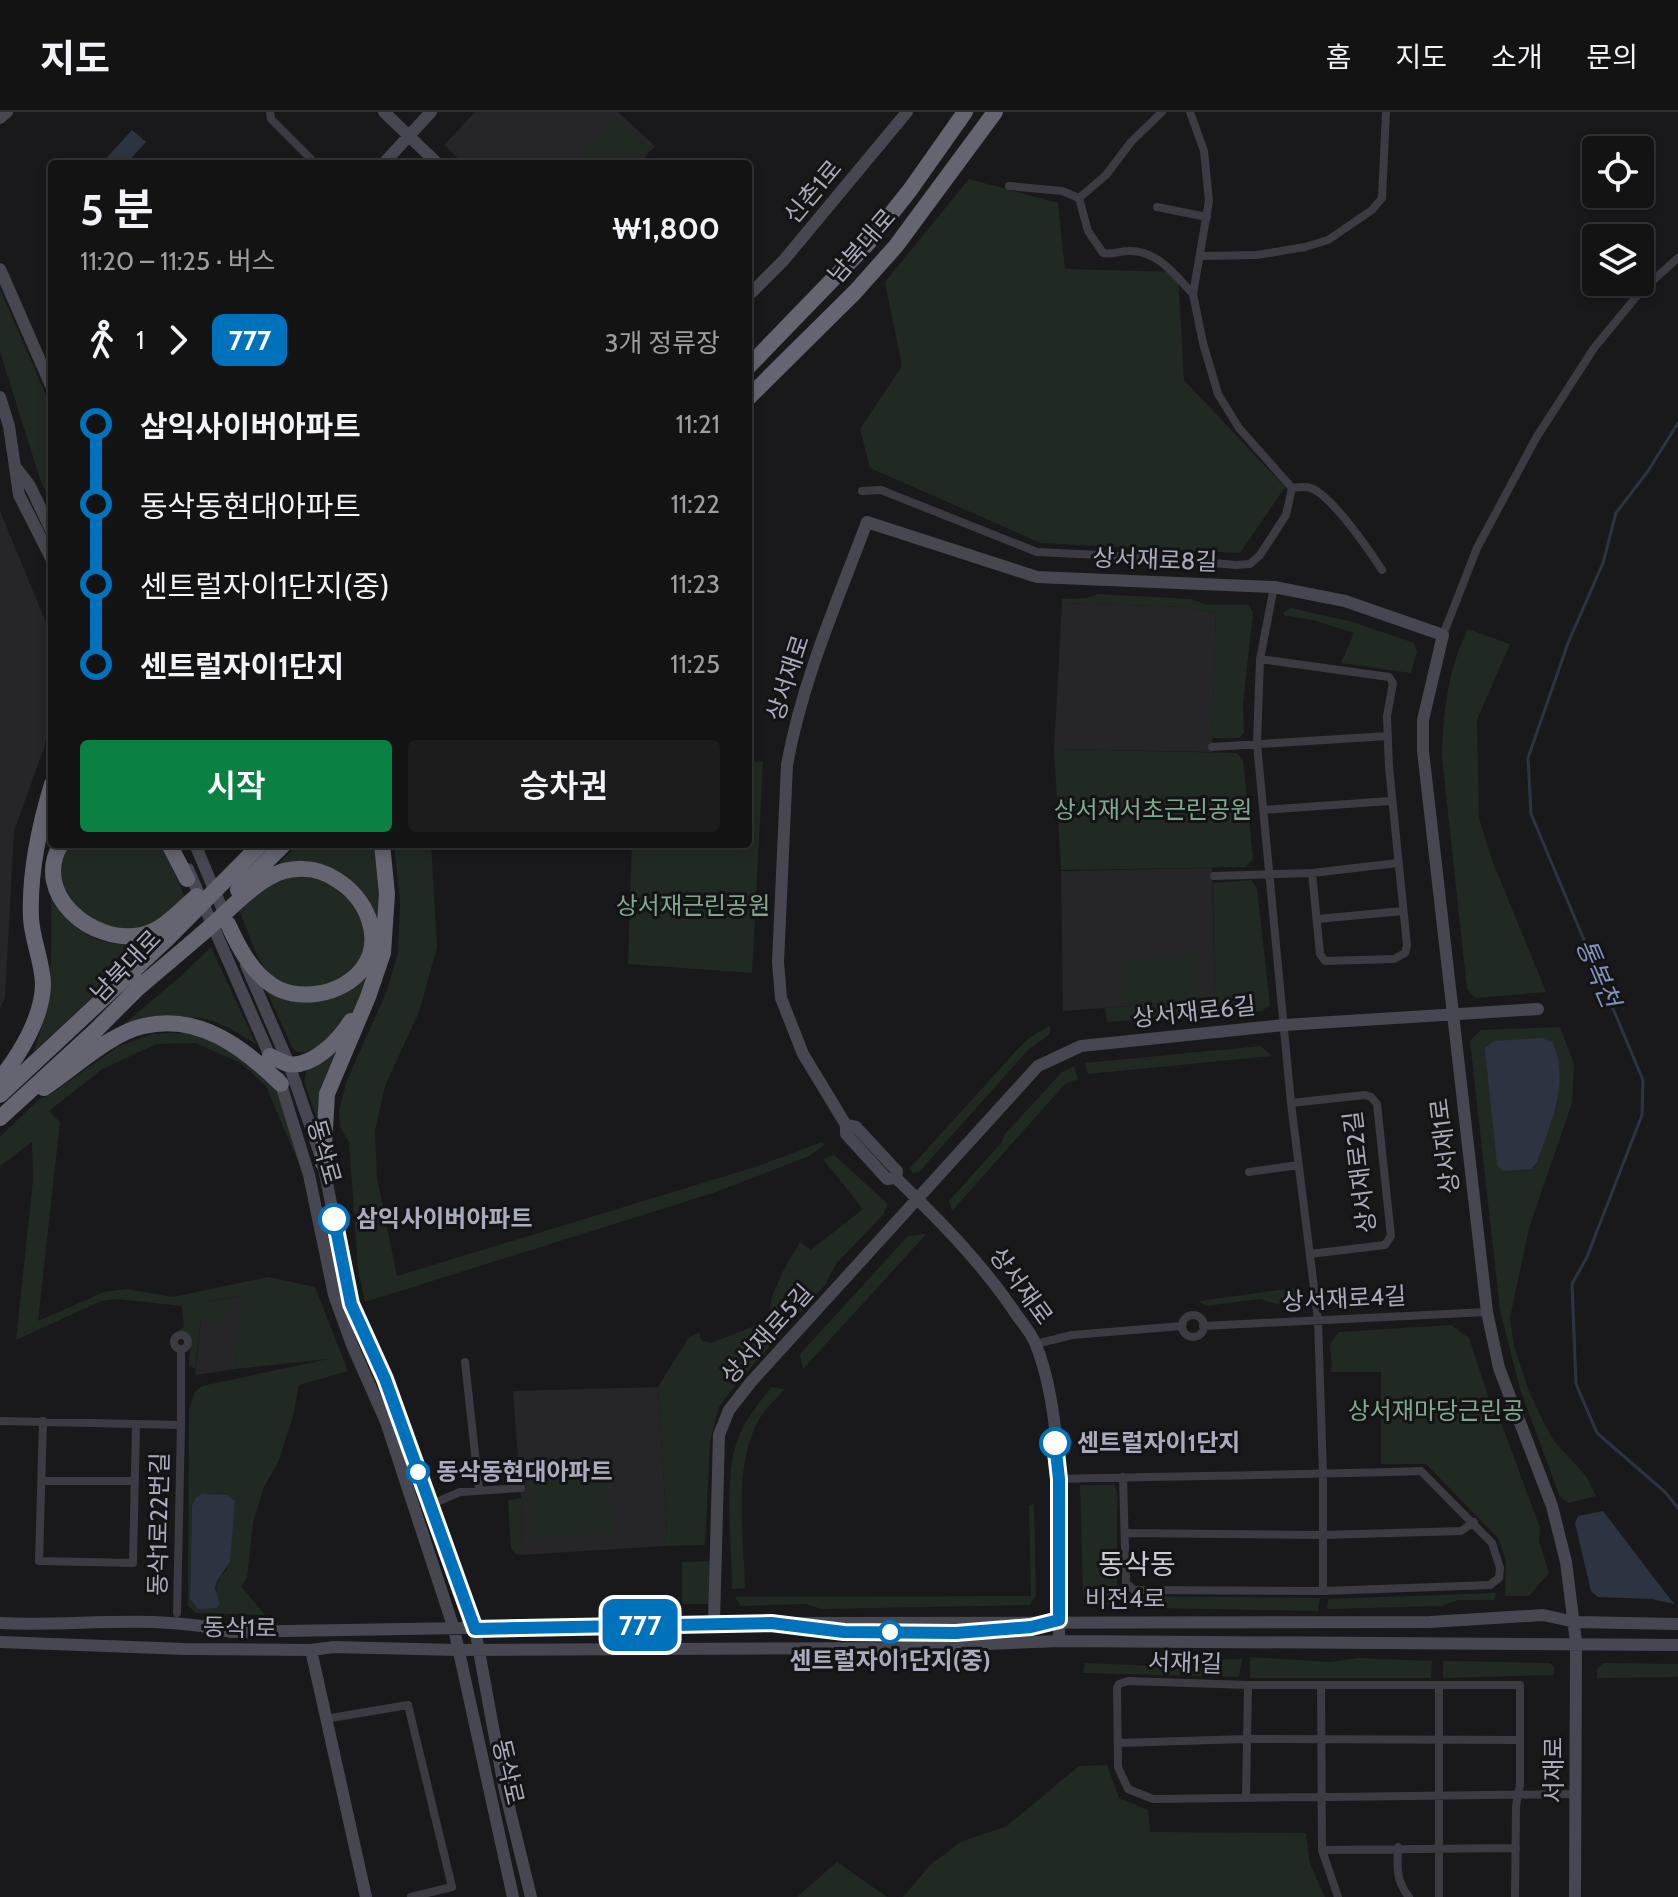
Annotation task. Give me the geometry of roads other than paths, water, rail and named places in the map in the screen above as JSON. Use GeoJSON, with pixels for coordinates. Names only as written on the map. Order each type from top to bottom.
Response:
{"type":"FeatureCollection","features":[{"type":"Feature","properties":{"kind":"highway","name":"남북대로"},"geometry":{"type":"LineString","coordinates":[[752,363],[868,243],[965,112]]}},
{"type":"Feature","properties":{"kind":"highway","name":"남북대로"},"geometry":{"type":"LineString","coordinates":[[752,394],[855,292],[896,246],[995,112]]}},
{"type":"Feature","properties":{"kind":"highway"},"geometry":{"type":"LineString","coordinates":[[0,1079],[35,1021],[43,985],[31,919],[36,841],[48,798]]}},
{"type":"Feature","properties":{"kind":"highway"},"geometry":{"type":"LineString","coordinates":[[59,848],[54,862],[54,877],[66,905],[83,924],[120,937],[143,935],[162,926],[255,848]]}},
{"type":"Feature","properties":{"kind":"highway"},"geometry":{"type":"LineString","coordinates":[[171,848],[189,877]]}},
{"type":"Feature","properties":{"kind":"highway","name":"남북대로"},"geometry":{"type":"LineString","coordinates":[[0,1095],[165,941],[256,848]]}},
{"type":"Feature","properties":{"kind":"highway","name":"남북대로"},"geometry":{"type":"LineString","coordinates":[[0,1118],[280,848]]}},
{"type":"Feature","properties":{"kind":"highway"},"geometry":{"type":"LineString","coordinates":[[323,1163],[327,1094],[383,953],[387,894],[382,848]]}},
{"type":"Feature","properties":{"kind":"highway"},"geometry":{"type":"LineString","coordinates":[[138,988],[248,892],[269,877],[294,868],[319,871],[352,889],[365,907],[372,941],[362,970],[339,987],[318,994],[291,993],[272,986],[259,974],[223,929]]}},
{"type":"Feature","properties":{"kind":"highway"},"geometry":{"type":"LineString","coordinates":[[270,1056],[289,1064],[307,1061],[332,1045],[368,997]]}},
{"type":"Feature","properties":{"kind":"highway"},"geometry":{"type":"LineString","coordinates":[[0,1118],[91,1054],[144,1026],[171,1024],[226,1037],[255,1058],[281,1084]]}},
{"type":"Feature","properties":{"kind":"main road"},"geometry":{"type":"LineString","coordinates":[[0,118],[7,112]]}},
{"type":"Feature","properties":{"kind":"main road"},"geometry":{"type":"LineString","coordinates":[[384,112],[434,160]]}},
{"type":"Feature","properties":{"kind":"main road"},"geometry":{"type":"LineString","coordinates":[[387,160],[431,112]]}},
{"type":"Feature","properties":{"kind":"main road","name":"신촌1로"},"geometry":{"type":"LineString","coordinates":[[752,292],[784,260],[907,112]]}},
{"type":"Feature","properties":{"kind":"main road"},"geometry":{"type":"LineString","coordinates":[[0,269],[48,379]]}},
{"type":"Feature","properties":{"kind":"main road"},"geometry":{"type":"LineString","coordinates":[[0,397],[17,469],[19,495],[48,552]]}},
{"type":"Feature","properties":{"kind":"main road"},"geometry":{"type":"LineString","coordinates":[[17,469],[30,486],[48,524]]}},
{"type":"Feature","properties":{"kind":"main road","name":"상서재로8길"},"geometry":{"type":"LineString","coordinates":[[867,522],[1037,577],[1274,587],[1345,601],[1443,635]]}},
{"type":"Feature","properties":{"kind":"main road","name":"상서재로"},"geometry":{"type":"LineString","coordinates":[[867,522],[804,692],[792,737],[787,765],[778,962],[781,998],[803,1054],[846,1125],[846,1134],[887,1179],[896,1178],[919,1200],[995,1282],[1036,1344],[1052,1411],[1059,1479],[1059,1641]]}},
{"type":"Feature","properties":{"kind":"main road","name":"상서재1로"},"geometry":{"type":"LineString","coordinates":[[1443,635],[1423,720],[1423,751],[1487,1312],[1499,1368],[1553,1512],[1566,1562],[1576,1642]]}},
{"type":"Feature","properties":{"kind":"main road"},"geometry":{"type":"LineString","coordinates":[[178,848],[211,930],[223,929]]}},
{"type":"Feature","properties":{"kind":"main road","name":"동삭로"},"geometry":{"type":"LineString","coordinates":[[197,848],[223,929],[281,1084],[309,1175],[334,1295],[386,1422],[454,1629],[513,1897]]}},
{"type":"Feature","properties":{"kind":"main road","name":"동삭로"},"geometry":{"type":"LineString","coordinates":[[223,929],[289,1064],[323,1163],[351,1304],[385,1379],[475,1629],[504,1787],[531,1897]]}},
{"type":"Feature","properties":{"kind":"main road","name":"상서재로6길"},"geometry":{"type":"LineString","coordinates":[[919,1200],[1038,1066],[1081,1046],[1284,1025],[1538,1009]]}},
{"type":"Feature","properties":{"kind":"main road","name":"상서재로5길"},"geometry":{"type":"LineString","coordinates":[[714,1623],[719,1435],[729,1410],[751,1382],[919,1200]]}},
{"type":"Feature","properties":{"kind":"main road","name":"비전4로"},"geometry":{"type":"LineString","coordinates":[[475,1629],[1059,1620],[1430,1622],[1543,1615],[1575,1622],[1678,1624]]}},
{"type":"Feature","properties":{"kind":"main road","name":"동삭1로"},"geometry":{"type":"LineString","coordinates":[[0,1623],[88,1621],[179,1625],[231,1632],[475,1629]]}},
{"type":"Feature","properties":{"kind":"main road","name":"비전4로"},"geometry":{"type":"LineString","coordinates":[[479,1650],[883,1648],[1059,1641],[1678,1645]]}},
{"type":"Feature","properties":{"kind":"main road","name":"동삭1로"},"geometry":{"type":"LineString","coordinates":[[0,1642],[311,1650],[334,1647],[479,1650]]}},
{"type":"Feature","properties":{"kind":"main road","name":"서재로"},"geometry":{"type":"LineString","coordinates":[[1575,1897],[1576,1642]]}},
{"type":"Feature","properties":{"kind":"main road"},"geometry":{"type":"LineString","coordinates":[[311,1650],[366,1897]]}},
{"type":"Feature","properties":{"kind":"street"},"geometry":{"type":"LineString","coordinates":[[270,112],[271,119],[312,160]]}},
{"type":"Feature","properties":{"kind":"street"},"geometry":{"type":"LineString","coordinates":[[1079,198],[1106,175],[1131,142],[1162,112]]}},
{"type":"Feature","properties":{"kind":"street"},"geometry":{"type":"LineString","coordinates":[[1190,112],[1204,151],[1209,201],[1193,294],[1218,394],[1239,428],[1292,488],[1312,488],[1323,497],[1361,539],[1382,570]]}},
{"type":"Feature","properties":{"kind":"street"},"geometry":{"type":"LineString","coordinates":[[1201,256],[1257,255],[1305,247],[1328,240],[1372,210],[1382,198],[1386,112]]}},
{"type":"Feature","properties":{"kind":"street"},"geometry":{"type":"LineString","coordinates":[[1009,186],[1062,191],[1079,198]]}},
{"type":"Feature","properties":{"kind":"street"},"geometry":{"type":"LineString","coordinates":[[1079,198],[1088,231],[1103,253],[1110,255],[1128,251],[1147,254],[1161,262],[1193,294]]}},
{"type":"Feature","properties":{"kind":"street"},"geometry":{"type":"LineString","coordinates":[[1157,207],[1207,217]]}},
{"type":"Feature","properties":{"kind":"street"},"geometry":{"type":"LineString","coordinates":[[1443,635],[1477,548],[1536,438],[1594,348],[1641,291],[1678,258]]}},
{"type":"Feature","properties":{"kind":"street"},"geometry":{"type":"LineString","coordinates":[[862,491],[881,490],[1037,552],[1235,565],[1250,564],[1260,555],[1286,515],[1292,488]]}},
{"type":"Feature","properties":{"kind":"street"},"geometry":{"type":"LineString","coordinates":[[1274,587],[1260,659],[1257,744],[1291,1103],[1318,1320],[1323,1591]]}},
{"type":"Feature","properties":{"kind":"street"},"geometry":{"type":"LineString","coordinates":[[1260,659],[1389,677],[1394,688],[1387,716],[1390,801],[1407,945],[1401,956],[1394,959],[1325,961],[1320,954],[1312,873]]}},
{"type":"Feature","properties":{"kind":"street"},"geometry":{"type":"LineString","coordinates":[[1212,747],[1388,736]]}},
{"type":"Feature","properties":{"kind":"street"},"geometry":{"type":"LineString","coordinates":[[1263,810],[1390,801]]}},
{"type":"Feature","properties":{"kind":"street"},"geometry":{"type":"LineString","coordinates":[[1214,876],[1312,873],[1398,863]]}},
{"type":"Feature","properties":{"kind":"street"},"geometry":{"type":"LineString","coordinates":[[1317,919],[1403,911]]}},
{"type":"Feature","properties":{"kind":"street","name":"상서재로2길"},"geometry":{"type":"LineString","coordinates":[[1291,1103],[1365,1095],[1377,1104],[1391,1236],[1385,1245],[1310,1254]]}},
{"type":"Feature","properties":{"kind":"street"},"geometry":{"type":"LineString","coordinates":[[1249,1172],[1299,1165]]}},
{"type":"Feature","properties":{"kind":"street","name":"상서재로4길"},"geometry":{"type":"LineString","coordinates":[[1203,1326],[1487,1312]]}},
{"type":"Feature","properties":{"kind":"street"},"geometry":{"type":"LineString","coordinates":[[1193,1315],[1202,1320],[1203,1326],[1200,1333],[1190,1336],[1184,1333],[1182,1326],[1186,1317],[1193,1315]]}},
{"type":"Feature","properties":{"kind":"street"},"geometry":{"type":"LineString","coordinates":[[1036,1344],[1072,1335],[1182,1326]]}},
{"type":"Feature","properties":{"kind":"street"},"geometry":{"type":"LineString","coordinates":[[181,1349],[181,1425]]}},
{"type":"Feature","properties":{"kind":"street"},"geometry":{"type":"LineString","coordinates":[[465,1362],[479,1490]]}},
{"type":"Feature","properties":{"kind":"street","name":"동삭1로22번길"},"geometry":{"type":"LineString","coordinates":[[0,1421],[181,1425],[177,1613]]}},
{"type":"Feature","properties":{"kind":"street"},"geometry":{"type":"LineString","coordinates":[[43,1421],[39,1561],[133,1563],[136,1425]]}},
{"type":"Feature","properties":{"kind":"street"},"geometry":{"type":"LineString","coordinates":[[1059,1479],[1123,1477],[1425,1472],[1492,1543],[1498,1556],[1499,1578],[1490,1585],[1323,1591],[1134,1590],[1126,1583],[1123,1477]]}},
{"type":"Feature","properties":{"kind":"street"},"geometry":{"type":"LineString","coordinates":[[43,1481],[135,1481]]}},
{"type":"Feature","properties":{"kind":"street"},"geometry":{"type":"LineString","coordinates":[[430,1505],[460,1492],[521,1488]]}},
{"type":"Feature","properties":{"kind":"street"},"geometry":{"type":"LineString","coordinates":[[1125,1533],[1323,1535],[1461,1531],[1474,1522]]}},
{"type":"Feature","properties":{"kind":"street","name":"서재1길"},"geometry":{"type":"LineString","coordinates":[[1119,1743],[1116,1693],[1123,1682],[1520,1685],[1519,1740]]}},
{"type":"Feature","properties":{"kind":"street"},"geometry":{"type":"LineString","coordinates":[[1246,1798],[1248,1685]]}},
{"type":"Feature","properties":{"kind":"street"},"geometry":{"type":"LineString","coordinates":[[1321,1685],[1322,1850],[1338,1897]]}},
{"type":"Feature","properties":{"kind":"street"},"geometry":{"type":"LineString","coordinates":[[1439,1685],[1439,1897]]}},
{"type":"Feature","properties":{"kind":"street"},"geometry":{"type":"LineString","coordinates":[[325,1719],[408,1705],[452,1887],[411,1897]]}},
{"type":"Feature","properties":{"kind":"street"},"geometry":{"type":"LineString","coordinates":[[1515,1897],[1518,1795],[1519,1740],[1246,1739],[1119,1743],[1118,1767],[1128,1789],[1153,1799],[1440,1795],[1518,1795],[1576,1794]]}},
{"type":"Feature","properties":{"kind":"street"},"geometry":{"type":"LineString","coordinates":[[1398,1847],[1396,1872],[1399,1885],[1409,1897]]}},
{"type":"Feature","properties":{"kind":"street"},"geometry":{"type":"LineString","coordinates":[[1322,1850],[1516,1848]]}},
{"type":"Feature","properties":{"kind":"water"},"geometry":{"type":"Polygon","coordinates":[[[132,130],[146,142],[130,160],[105,160],[132,130]]]}},
{"type":"Feature","properties":{"kind":"water"},"geometry":{"type":"Polygon","coordinates":[[[1542,1038],[1552,1042],[1560,1072],[1552,1118],[1537,1162],[1531,1169],[1503,1171],[1497,1165],[1485,1048],[1494,1041],[1542,1038]]]}},
{"type":"Feature","properties":{"kind":"water"},"geometry":{"type":"Polygon","coordinates":[[[202,1494],[227,1495],[235,1501],[230,1562],[215,1588],[220,1604],[216,1608],[198,1609],[190,1599],[192,1506],[202,1494]]]}},
{"type":"Feature","properties":{"kind":"water"},"geometry":{"type":"Polygon","coordinates":[[[1603,1511],[1674,1604],[1652,1599],[1598,1597],[1591,1591],[1575,1523],[1578,1516],[1603,1511]]]}},
{"type":"Feature","properties":{"kind":"waterway","name":"통복천"},"geometry":{"type":"LineString","coordinates":[[1678,423],[1648,471],[1616,513],[1603,563],[1568,643],[1528,758],[1531,814],[1643,1080],[1642,1115],[1587,1257],[1572,1284],[1576,1384],[1597,1433],[1665,1492],[1678,1508]]}},
{"type":"Feature","properties":{"kind":"place","name":"삼익사이버아파트"},"geometry":{"type":"Point","coordinates":[334,1219]}},
{"type":"Feature","properties":{"kind":"place","name":"센트럴자이1단지"},"geometry":{"type":"Point","coordinates":[1055,1443]}},
{"type":"Feature","properties":{"kind":"place","name":"동삭동현대아파트"},"geometry":{"type":"Point","coordinates":[418,1472]}},
{"type":"Feature","properties":{"kind":"place","name":"센트럴자이1단지(중)"},"geometry":{"type":"Point","coordinates":[890,1632]}},
{"type":"Feature","properties":{"kind":"district","name":"동삭동"},"geometry":{"type":"Point","coordinates":[1137,1564]}},
{"type":"Feature","properties":{"kind":"park label","name":"상서재서초근린공원"},"geometry":{"type":"Point","coordinates":[1153,810]}},
{"type":"Feature","properties":{"kind":"park label","name":"상서재근린공원"},"geometry":{"type":"Point","coordinates":[693,906]}},
{"type":"Feature","properties":{"kind":"park label","name":"상서재마당근린공"},"geometry":{"type":"Point","coordinates":[1436,1411]}}]}
